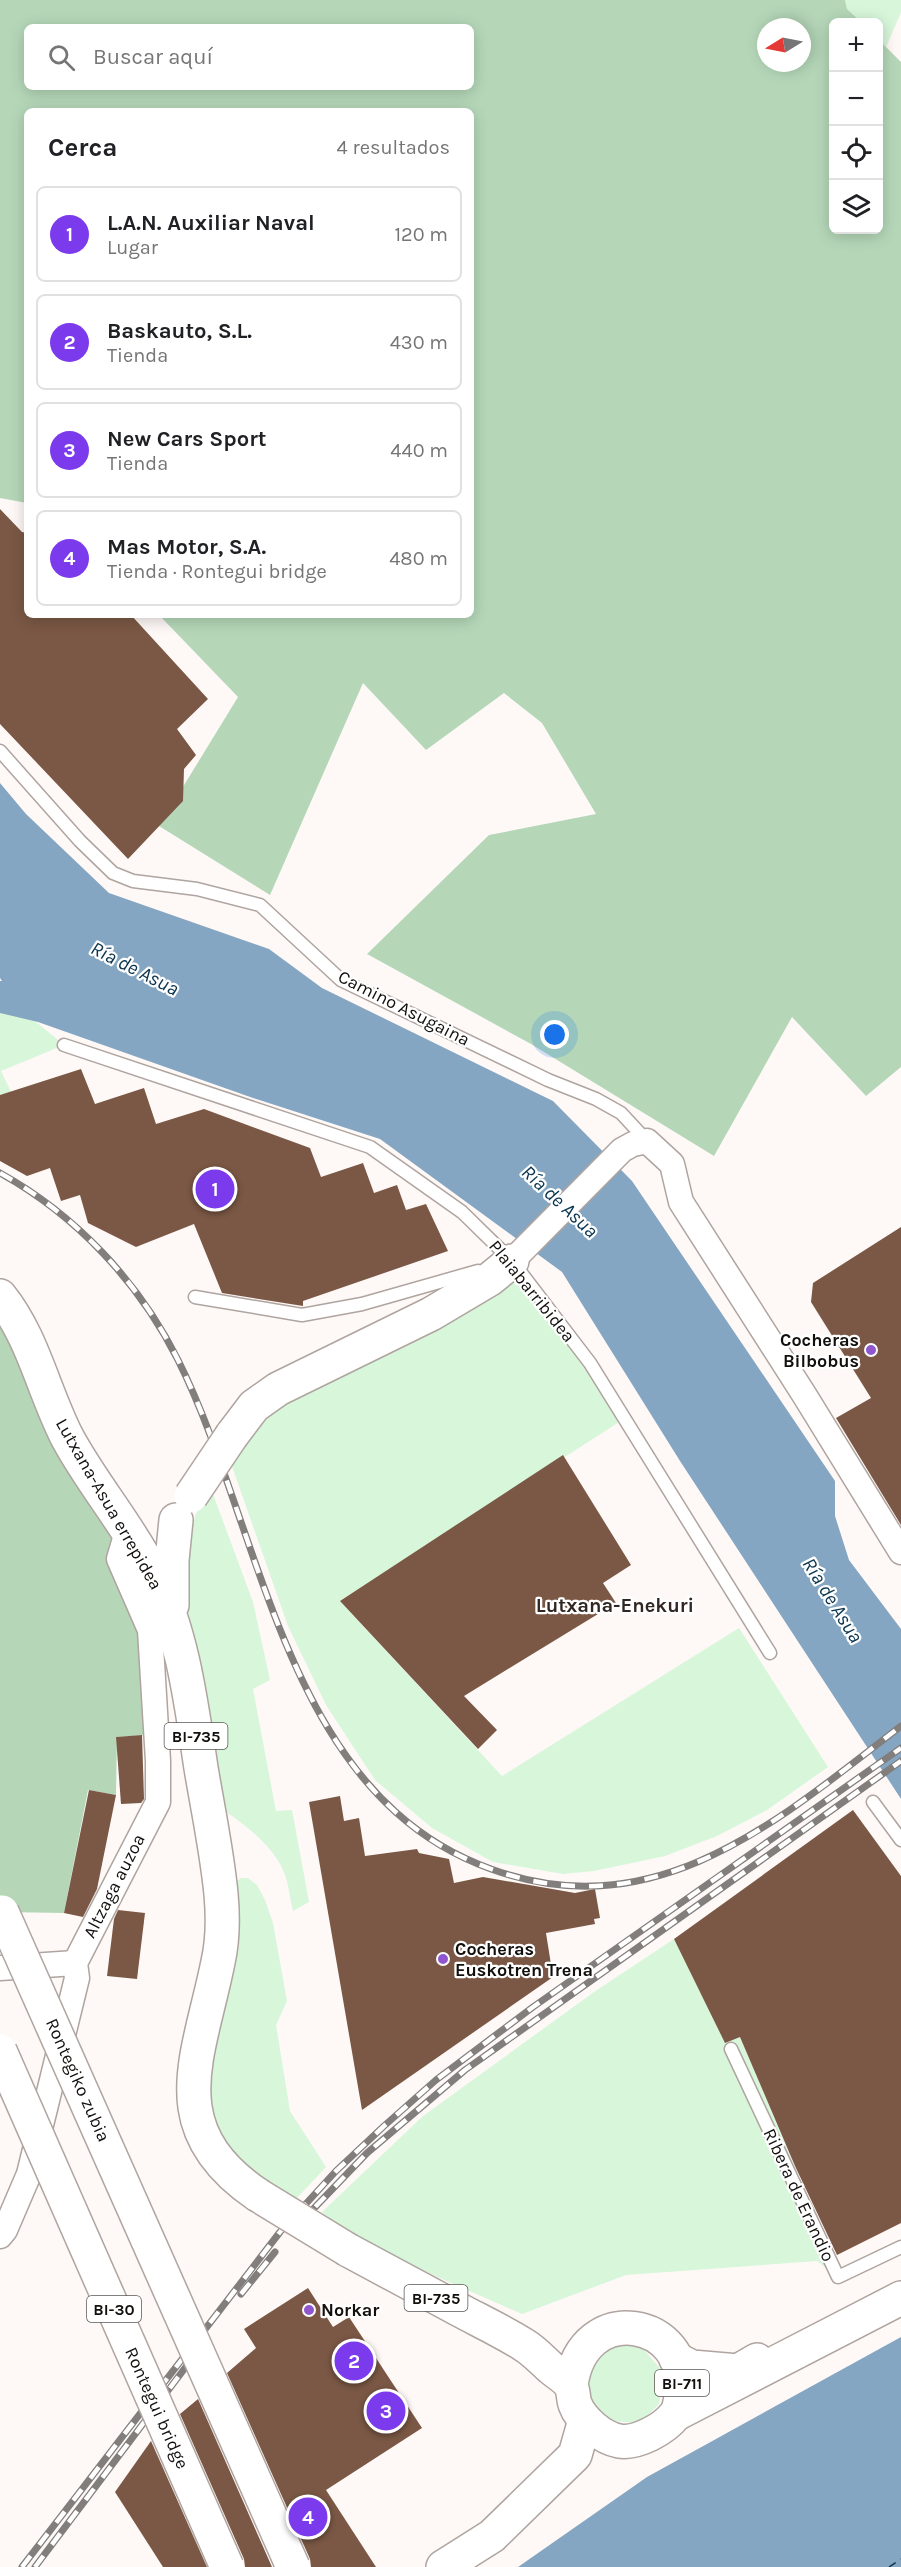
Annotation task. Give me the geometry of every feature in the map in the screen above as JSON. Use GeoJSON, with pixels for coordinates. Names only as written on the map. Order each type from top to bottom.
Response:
{"type":"FeatureCollection","features":[{"type":"Feature","properties":{"kind":"main road"},"geometry":{"type":"LineString","coordinates":[[172,1618],[172,1560],[184,1508],[254,1406],[278,1389],[431,1314],[490,1279],[517,1258]]}},
{"type":"Feature","properties":{"kind":"main road","name":"Lutxana-Asua errepidea"},"geometry":{"type":"LineString","coordinates":[[0,1296],[15,1314],[68,1438],[153,1574],[172,1618],[184,1663],[221,1893],[219,1960],[195,2058],[193,2090],[200,2127],[216,2159],[237,2181],[348,2250],[525,2345]]}},
{"type":"Feature","properties":{"kind":"main road"},"geometry":{"type":"LineString","coordinates":[[134,1543],[184,1508]]}},
{"type":"Feature","properties":{"kind":"main road","name":"Rontegiko zubia"},"geometry":{"type":"LineString","coordinates":[[2,1912],[293,2567]]}},
{"type":"Feature","properties":{"kind":"main road","name":"Rontegui bridge"},"geometry":{"type":"LineString","coordinates":[[0,2051],[227,2567]]}},
{"type":"Feature","properties":{"kind":"main road","name":"BI-711"},"geometry":{"type":"LineString","coordinates":[[676,2359],[692,2367],[738,2371],[841,2312],[901,2283]]}},
{"type":"Feature","properties":{"kind":"main road","name":"BI-711"},"geometry":{"type":"LineString","coordinates":[[619,2441],[651,2434],[676,2414],[901,2298]]}},
{"type":"Feature","properties":{"kind":"main road","name":"BI-711"},"geometry":{"type":"LineString","coordinates":[[583,2349],[597,2336],[615,2329],[634,2328],[652,2334],[666,2344],[676,2359],[682,2375],[682,2393],[676,2414]]}},
{"type":"Feature","properties":{"kind":"main road"},"geometry":{"type":"LineString","coordinates":[[484,2567],[619,2441],[600,2432],[585,2420],[575,2404],[571,2385],[574,2366],[583,2349],[525,2345]]}},
{"type":"Feature","properties":{"kind":"main road"},"geometry":{"type":"LineString","coordinates":[[525,2345],[571,2385]]}},
{"type":"Feature","properties":{"kind":"main road"},"geometry":{"type":"LineString","coordinates":[[443,2567],[492,2536],[575,2455],[585,2420]]}},
{"type":"Feature","properties":{"kind":"street"},"geometry":{"type":"LineString","coordinates":[[517,1258],[622,1150],[633,1144],[647,1141],[672,1164],[681,1202],[901,1552]]}},
{"type":"Feature","properties":{"kind":"street","name":"Altzaga auzoa"},"geometry":{"type":"LineString","coordinates":[[0,2236],[5,2230],[29,2174],[77,1978],[75,1963],[158,1802],[158,1761],[150,1630],[119,1559],[134,1543]]}},
{"type":"Feature","properties":{"kind":"street"},"geometry":{"type":"LineString","coordinates":[[0,1968],[75,1963]]}},
{"type":"Feature","properties":{"kind":"lane","name":"Camino Asugaina"},"geometry":{"type":"LineString","coordinates":[[0,751],[80,841],[113,873],[133,881],[197,889],[260,905],[341,980],[548,1080],[613,1108],[621,1113],[647,1141]]}},
{"type":"Feature","properties":{"kind":"lane","name":"Plaiabarribidea"},"geometry":{"type":"LineString","coordinates":[[64,1045],[370,1147],[462,1212],[517,1258],[590,1363],[770,1653]]}},
{"type":"Feature","properties":{"kind":"lane"},"geometry":{"type":"LineString","coordinates":[[195,1298],[302,1315],[362,1304],[517,1258]]}},
{"type":"Feature","properties":{"kind":"lane"},"geometry":{"type":"LineString","coordinates":[[873,1802],[901,1840]]}},
{"type":"Feature","properties":{"kind":"lane","name":"Ribera de Erandio"},"geometry":{"type":"LineString","coordinates":[[732,2049],[838,2277],[901,2247]]}},
{"type":"Feature","properties":{"kind":"green space"},"geometry":{"type":"Polygon","coordinates":[[[0,0],[845,0],[847,9],[857,18],[829,18],[829,234],[883,234],[883,44],[901,62],[901,1067],[866,1096],[792,1017],[714,1156],[531,1044],[367,954],[489,835],[596,814],[542,723],[504,693],[426,750],[363,683],[270,895],[159,826],[238,697],[162,618],[474,618],[474,108],[24,108],[24,502],[0,498],[0,0]]]}},
{"type":"Feature","properties":{"kind":"green space"},"geometry":{"type":"Polygon","coordinates":[[[845,0],[901,0],[901,12],[886,47],[883,44],[883,18],[857,18],[847,9],[845,0]]]}},
{"type":"Feature","properties":{"kind":"green space"},"geometry":{"type":"Polygon","coordinates":[[[0,992],[64,1045],[1,1071],[11,1092],[0,1095],[0,992]]]}},
{"type":"Feature","properties":{"kind":"green space"},"geometry":{"type":"Polygon","coordinates":[[[512,1261],[624,1419],[340,1601],[502,1776],[739,1628],[828,1767],[767,1810],[717,1836],[665,1856],[594,1871],[563,1874],[493,1862],[432,1828],[375,1780],[326,1705],[288,1626],[228,1455],[232,1435],[512,1261]]]}},
{"type":"Feature","properties":{"kind":"green space"},"geometry":{"type":"Polygon","coordinates":[[[0,1296],[127,1532],[150,1630],[146,1735],[117,1737],[116,1795],[88,1790],[64,1913],[2,1912],[0,1908],[0,1296]]]}},
{"type":"Feature","properties":{"kind":"green space"},"geometry":{"type":"Polygon","coordinates":[[[210,1486],[253,1602],[270,1680],[253,1689],[276,1811],[292,1810],[309,1902],[293,1911],[285,1875],[274,1855],[249,1829],[221,1809],[185,1594],[186,1543],[196,1514],[210,1486]]]}},
{"type":"Feature","properties":{"kind":"green space"},"geometry":{"type":"Polygon","coordinates":[[[241,1878],[248,1878],[257,1885],[273,1923],[287,2001],[276,2025],[290,2111],[326,2167],[296,2199],[247,2178],[228,2161],[202,2091],[235,1883],[241,1878]]]}},
{"type":"Feature","properties":{"kind":"green space"},"geometry":{"type":"Polygon","coordinates":[[[674,1939],[740,2037],[833,2257],[838,2277],[817,2261],[626,2275],[522,2314],[360,2243],[322,2212],[423,2116],[594,1992],[674,1939]]]}},
{"type":"Feature","properties":{"kind":"green space"},"geometry":{"type":"Polygon","coordinates":[[[624,2343],[644,2350],[664,2373],[659,2404],[640,2423],[610,2421],[593,2406],[587,2387],[590,2367],[609,2347],[624,2343]]]}},
{"type":"Feature","properties":{"kind":"water","name":"Ría de Asua"},"geometry":{"type":"Polygon","coordinates":[[[0,783],[26,814],[109,893],[269,949],[322,988],[553,1101],[632,1181],[835,1481],[835,1516],[849,1560],[901,1629],[901,1799],[680,1461],[562,1272],[380,1139],[253,1098],[38,1022],[0,1013],[0,981],[2,981],[0,978],[0,783]]]}},
{"type":"Feature","properties":{"kind":"water"},"geometry":{"type":"Polygon","coordinates":[[[901,2337],[901,2567],[518,2567],[647,2477],[901,2337]]]}},
{"type":"Feature","properties":{"kind":"building"},"geometry":{"type":"Polygon","coordinates":[[[0,509],[24,532],[24,618],[134,618],[208,699],[177,729],[196,755],[184,769],[183,801],[128,859],[0,724],[0,509]]]}},
{"type":"Feature","properties":{"kind":"building"},"geometry":{"type":"Polygon","coordinates":[[[81,1069],[95,1104],[144,1088],[156,1124],[204,1109],[310,1148],[321,1177],[363,1163],[374,1193],[397,1185],[406,1210],[426,1204],[448,1251],[303,1301],[303,1306],[222,1293],[194,1224],[136,1247],[88,1223],[80,1195],[61,1201],[50,1168],[27,1176],[0,1161],[0,1095],[81,1069]]]}},
{"type":"Feature","properties":{"kind":"building","name":"Cocheras Bilbobus"},"geometry":{"type":"Polygon","coordinates":[[[901,1227],[901,1525],[836,1418],[871,1398],[811,1302],[813,1283],[901,1227]]]}},
{"type":"Feature","properties":{"kind":"building"},"geometry":{"type":"Polygon","coordinates":[[[563,1455],[631,1565],[603,1583],[616,1603],[464,1696],[497,1730],[478,1749],[340,1601],[563,1455]]]}},
{"type":"Feature","properties":{"kind":"building"},"geometry":{"type":"Polygon","coordinates":[[[142,1735],[144,1799],[141,1803],[121,1804],[116,1737],[142,1735]]]}},
{"type":"Feature","properties":{"kind":"building"},"geometry":{"type":"Polygon","coordinates":[[[89,1790],[116,1795],[97,1889],[83,1917],[64,1913],[89,1790]]]}},
{"type":"Feature","properties":{"kind":"building","name":"Cocheras Euskotren Trena"},"geometry":{"type":"Polygon","coordinates":[[[340,1796],[344,1821],[359,1818],[365,1856],[417,1849],[419,1853],[449,1859],[454,1883],[483,1877],[575,1893],[595,1889],[600,1918],[594,1919],[595,1924],[546,1933],[553,1977],[362,2110],[309,1802],[340,1796]]]}},
{"type":"Feature","properties":{"kind":"building"},"geometry":{"type":"Polygon","coordinates":[[[853,1810],[901,1876],[901,2223],[837,2255],[795,2166],[740,2037],[725,2043],[674,1939],[853,1810]]]}},
{"type":"Feature","properties":{"kind":"building"},"geometry":{"type":"Polygon","coordinates":[[[118,1910],[145,1913],[137,1979],[107,1976],[114,1919],[118,1910]]]}},
{"type":"Feature","properties":{"kind":"building"},"geometry":{"type":"Polygon","coordinates":[[[308,2288],[333,2327],[349,2317],[422,2428],[326,2490],[376,2567],[311,2567],[310,2559],[227,2373],[256,2348],[244,2329],[308,2288]]]}},
{"type":"Feature","properties":{"kind":"building"},"geometry":{"type":"Polygon","coordinates":[[[198,2399],[272,2567],[245,2567],[244,2559],[180,2414],[198,2399]]]}},
{"type":"Feature","properties":{"kind":"building"},"geometry":{"type":"Polygon","coordinates":[[[151,2441],[207,2567],[163,2567],[115,2492],[151,2441]]]}},
{"type":"Feature","properties":{"kind":"ferry route"},"geometry":{"type":"LineString","coordinates":[[889,2567],[901,2559]]}},
{"type":"Feature","properties":{"kind":"railway"},"geometry":{"type":"LineString","coordinates":[[0,1173],[54,1209],[103,1253],[125,1278],[162,1331],[178,1360],[208,1428],[260,1577],[289,1651],[324,1721],[367,1782],[422,1833],[491,1869],[551,1884],[608,1885],[662,1875],[712,1855],[761,1828],[809,1796],[901,1726]]}},
{"type":"Feature","properties":{"kind":"railway"},"geometry":{"type":"LineString","coordinates":[[22,2567],[280,2232],[336,2171],[384,2126],[436,2080],[533,2007],[901,1748]]}},
{"type":"Feature","properties":{"kind":"railway"},"geometry":{"type":"LineString","coordinates":[[296,2227],[367,2153],[465,2070],[901,1761]]}},
{"type":"Feature","properties":{"kind":"railway"},"geometry":{"type":"LineString","coordinates":[[241,2294],[275,2252]]}},
{"type":"Feature","properties":{"kind":"railway"},"geometry":{"type":"LineString","coordinates":[[35,2567],[188,2364]]}},
{"type":"Feature","properties":{"kind":"place","name":"L.A.N. Auxiliar Naval"},"geometry":{"type":"Point","coordinates":[215,1189]}},
{"type":"Feature","properties":{"kind":"place","name":"Cocheras Bilbobus"},"geometry":{"type":"Point","coordinates":[871,1350]}},
{"type":"Feature","properties":{"kind":"place","name":"Cocheras Euskotren Trena"},"geometry":{"type":"Point","coordinates":[443,1959]}},
{"type":"Feature","properties":{"kind":"place","name":"Norkar"},"geometry":{"type":"Point","coordinates":[309,2310]}},
{"type":"Feature","properties":{"kind":"place","name":"Baskauto, S.L."},"geometry":{"type":"Point","coordinates":[354,2361]}},
{"type":"Feature","properties":{"kind":"place","name":"New Cars Sport"},"geometry":{"type":"Point","coordinates":[386,2411]}},
{"type":"Feature","properties":{"kind":"place","name":"Mas Motor, S.A."},"geometry":{"type":"Point","coordinates":[308,2517]}},
{"type":"Feature","properties":{"kind":"district","name":"Lutxana-Enekuri"},"geometry":{"type":"Point","coordinates":[615,1605]}}]}
